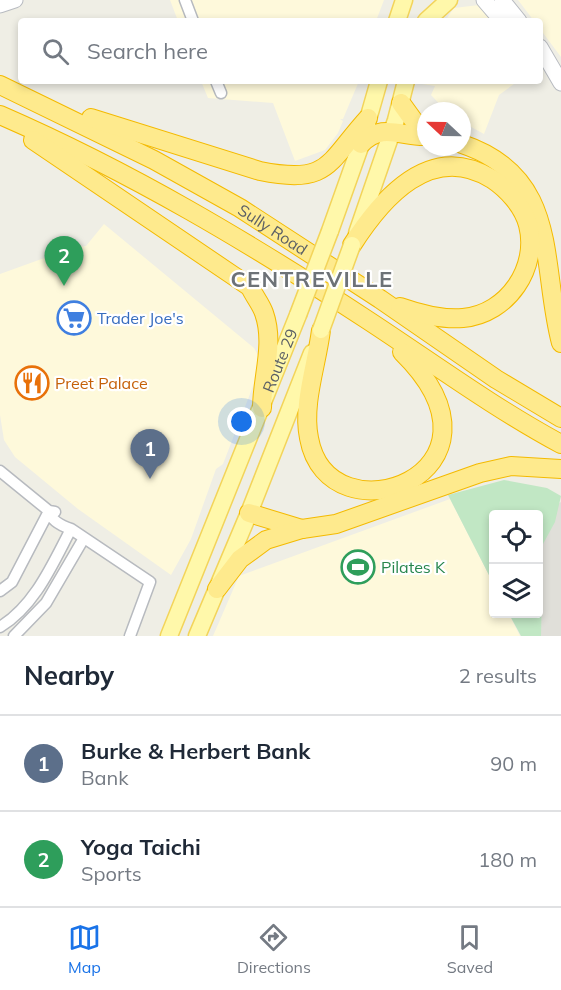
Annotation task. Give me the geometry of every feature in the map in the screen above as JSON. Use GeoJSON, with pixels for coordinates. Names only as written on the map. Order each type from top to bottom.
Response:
{"type":"FeatureCollection","features":[{"type":"Feature","properties":{"kind":"highway"},"geometry":{"type":"LineString","coordinates":[[0,85],[104,122],[260,171],[287,177],[310,174],[332,162],[368,118]]}},
{"type":"Feature","properties":{"kind":"highway","name":"Sully Road"},"geometry":{"type":"LineString","coordinates":[[0,85],[154,160],[240,208],[380,299],[496,380],[561,418]]}},
{"type":"Feature","properties":{"kind":"highway"},"geometry":{"type":"LineString","coordinates":[[401,103],[417,123]]}},
{"type":"Feature","properties":{"kind":"highway","name":"Sully Road"},"geometry":{"type":"LineString","coordinates":[[0,115],[88,155],[177,201],[370,322],[502,410],[561,444]]}},
{"type":"Feature","properties":{"kind":"highway"},"geometry":{"type":"LineString","coordinates":[[0,121],[70,163],[250,287],[264,312],[269,337],[262,383],[261,408]]}},
{"type":"Feature","properties":{"kind":"highway"},"geometry":{"type":"LineString","coordinates":[[361,144],[371,135],[392,130],[417,134]]}},
{"type":"Feature","properties":{"kind":"highway"},"geometry":{"type":"LineString","coordinates":[[471,147],[487,153],[509,169],[528,193],[539,216],[546,237],[554,311],[561,344]]}},
{"type":"Feature","properties":{"kind":"highway"},"geometry":{"type":"LineString","coordinates":[[352,245],[369,220],[394,191],[407,181],[431,170],[452,167],[487,176],[508,192],[523,212],[528,224],[530,250],[524,273],[510,294],[491,308],[465,318],[450,318],[419,313],[380,299]]}},
{"type":"Feature","properties":{"kind":"highway"},"geometry":{"type":"LineString","coordinates":[[321,330],[308,417],[309,439],[314,454],[335,479],[364,490],[391,490],[406,484],[430,463],[439,446],[444,420],[439,399],[428,380],[370,322]]}},
{"type":"Feature","properties":{"kind":"highway"},"geometry":{"type":"LineString","coordinates":[[217,589],[240,559],[256,546],[302,529],[336,524],[445,484],[511,466],[561,469]]}},
{"type":"Feature","properties":{"kind":"highway"},"geometry":{"type":"LineString","coordinates":[[249,513],[302,529]]}},
{"type":"Feature","properties":{"kind":"main road"},"geometry":{"type":"LineString","coordinates":[[398,18],[404,0]]}},
{"type":"Feature","properties":{"kind":"main road"},"geometry":{"type":"LineString","coordinates":[[426,18],[432,0]]}},
{"type":"Feature","properties":{"kind":"main road"},"geometry":{"type":"LineString","coordinates":[[428,18],[449,0]]}},
{"type":"Feature","properties":{"kind":"main road","name":"Route 29"},"geometry":{"type":"LineString","coordinates":[[169,636],[226,499],[330,231],[361,144],[378,84]]}},
{"type":"Feature","properties":{"kind":"main road","name":"Route 29"},"geometry":{"type":"LineString","coordinates":[[197,636],[249,513],[321,330],[392,130],[405,84]]}},
{"type":"Feature","properties":{"kind":"main road"},"geometry":{"type":"LineString","coordinates":[[226,499],[249,513]]}},
{"type":"Feature","properties":{"kind":"street"},"geometry":{"type":"LineString","coordinates":[[0,5],[15,0]]}},
{"type":"Feature","properties":{"kind":"street"},"geometry":{"type":"LineString","coordinates":[[184,0],[192,18]]}},
{"type":"Feature","properties":{"kind":"street"},"geometry":{"type":"LineString","coordinates":[[484,0],[499,18]]}},
{"type":"Feature","properties":{"kind":"street"},"geometry":{"type":"LineString","coordinates":[[502,0],[517,18]]}},
{"type":"Feature","properties":{"kind":"street"},"geometry":{"type":"LineString","coordinates":[[543,54],[551,73]]}},
{"type":"Feature","properties":{"kind":"street"},"geometry":{"type":"LineString","coordinates":[[217,84],[221,93]]}},
{"type":"Feature","properties":{"kind":"street"},"geometry":{"type":"LineString","coordinates":[[0,471],[49,511],[55,521],[71,529],[150,582],[130,636]]}},
{"type":"Feature","properties":{"kind":"street"},"geometry":{"type":"LineString","coordinates":[[0,591],[12,582],[49,511]]}},
{"type":"Feature","properties":{"kind":"street"},"geometry":{"type":"LineString","coordinates":[[0,627],[11,620],[32,597],[71,529]]}},
{"type":"Feature","properties":{"kind":"street"},"geometry":{"type":"LineString","coordinates":[[14,636],[46,603],[84,538]]}},
{"type":"Feature","properties":{"kind":"shaded area"},"geometry":{"type":"Polygon","coordinates":[[[170,0],[384,0],[377,18],[177,18],[170,0]]]}},
{"type":"Feature","properties":{"kind":"shaded area"},"geometry":{"type":"Polygon","coordinates":[[[518,0],[561,0],[561,57],[543,33],[543,18],[532,18],[518,0]]]}},
{"type":"Feature","properties":{"kind":"shaded area"},"geometry":{"type":"Polygon","coordinates":[[[479,5],[490,18],[447,18],[454,8],[479,5]]]}},
{"type":"Feature","properties":{"kind":"shaded area"},"geometry":{"type":"Polygon","coordinates":[[[202,84],[358,84],[343,119],[340,119],[343,121],[338,133],[325,150],[295,161],[273,103],[208,98],[202,84]]]}},
{"type":"Feature","properties":{"kind":"shaded area"},"geometry":{"type":"Polygon","coordinates":[[[422,84],[514,84],[499,95],[484,134],[471,127],[471,102],[438,102],[431,95],[435,86],[422,84]]]}},
{"type":"Feature","properties":{"kind":"shaded area"},"geometry":{"type":"Polygon","coordinates":[[[104,224],[254,348],[260,359],[255,381],[223,464],[216,469],[191,539],[171,575],[78,509],[15,457],[4,440],[0,415],[0,274],[72,248],[86,246],[104,224]]]}},
{"type":"Feature","properties":{"kind":"shaded area"},"geometry":{"type":"Polygon","coordinates":[[[450,499],[489,575],[489,618],[511,618],[520,636],[213,636],[239,576],[450,499]]]}},
{"type":"Feature","properties":{"kind":"shaded area"},"geometry":{"type":"Polygon","coordinates":[[[561,502],[561,636],[525,636],[536,618],[543,618],[543,516],[561,502]]]}},
{"type":"Feature","properties":{"kind":"green space"},"geometry":{"type":"Polygon","coordinates":[[[504,480],[547,488],[561,496],[555,522],[543,544],[543,510],[489,510],[489,575],[448,495],[504,480]]]}},
{"type":"Feature","properties":{"kind":"green space"},"geometry":{"type":"Polygon","coordinates":[[[511,618],[541,618],[541,636],[521,636],[511,618]]]}},
{"type":"Feature","properties":{"kind":"place","name":"Yoga Taichi"},"geometry":{"type":"Point","coordinates":[64,286]}},
{"type":"Feature","properties":{"kind":"place","name":"Trader Joe's"},"geometry":{"type":"Point","coordinates":[74,318]}},
{"type":"Feature","properties":{"kind":"place","name":"Preet Palace"},"geometry":{"type":"Point","coordinates":[32,383]}},
{"type":"Feature","properties":{"kind":"place","name":"Burke & Herbert Bank"},"geometry":{"type":"Point","coordinates":[150,479]}},
{"type":"Feature","properties":{"kind":"place","name":"Pilates K"},"geometry":{"type":"Point","coordinates":[358,567]}},
{"type":"Feature","properties":{"kind":"district","name":"CENTREVILLE"},"geometry":{"type":"Point","coordinates":[312,279]}}]}
